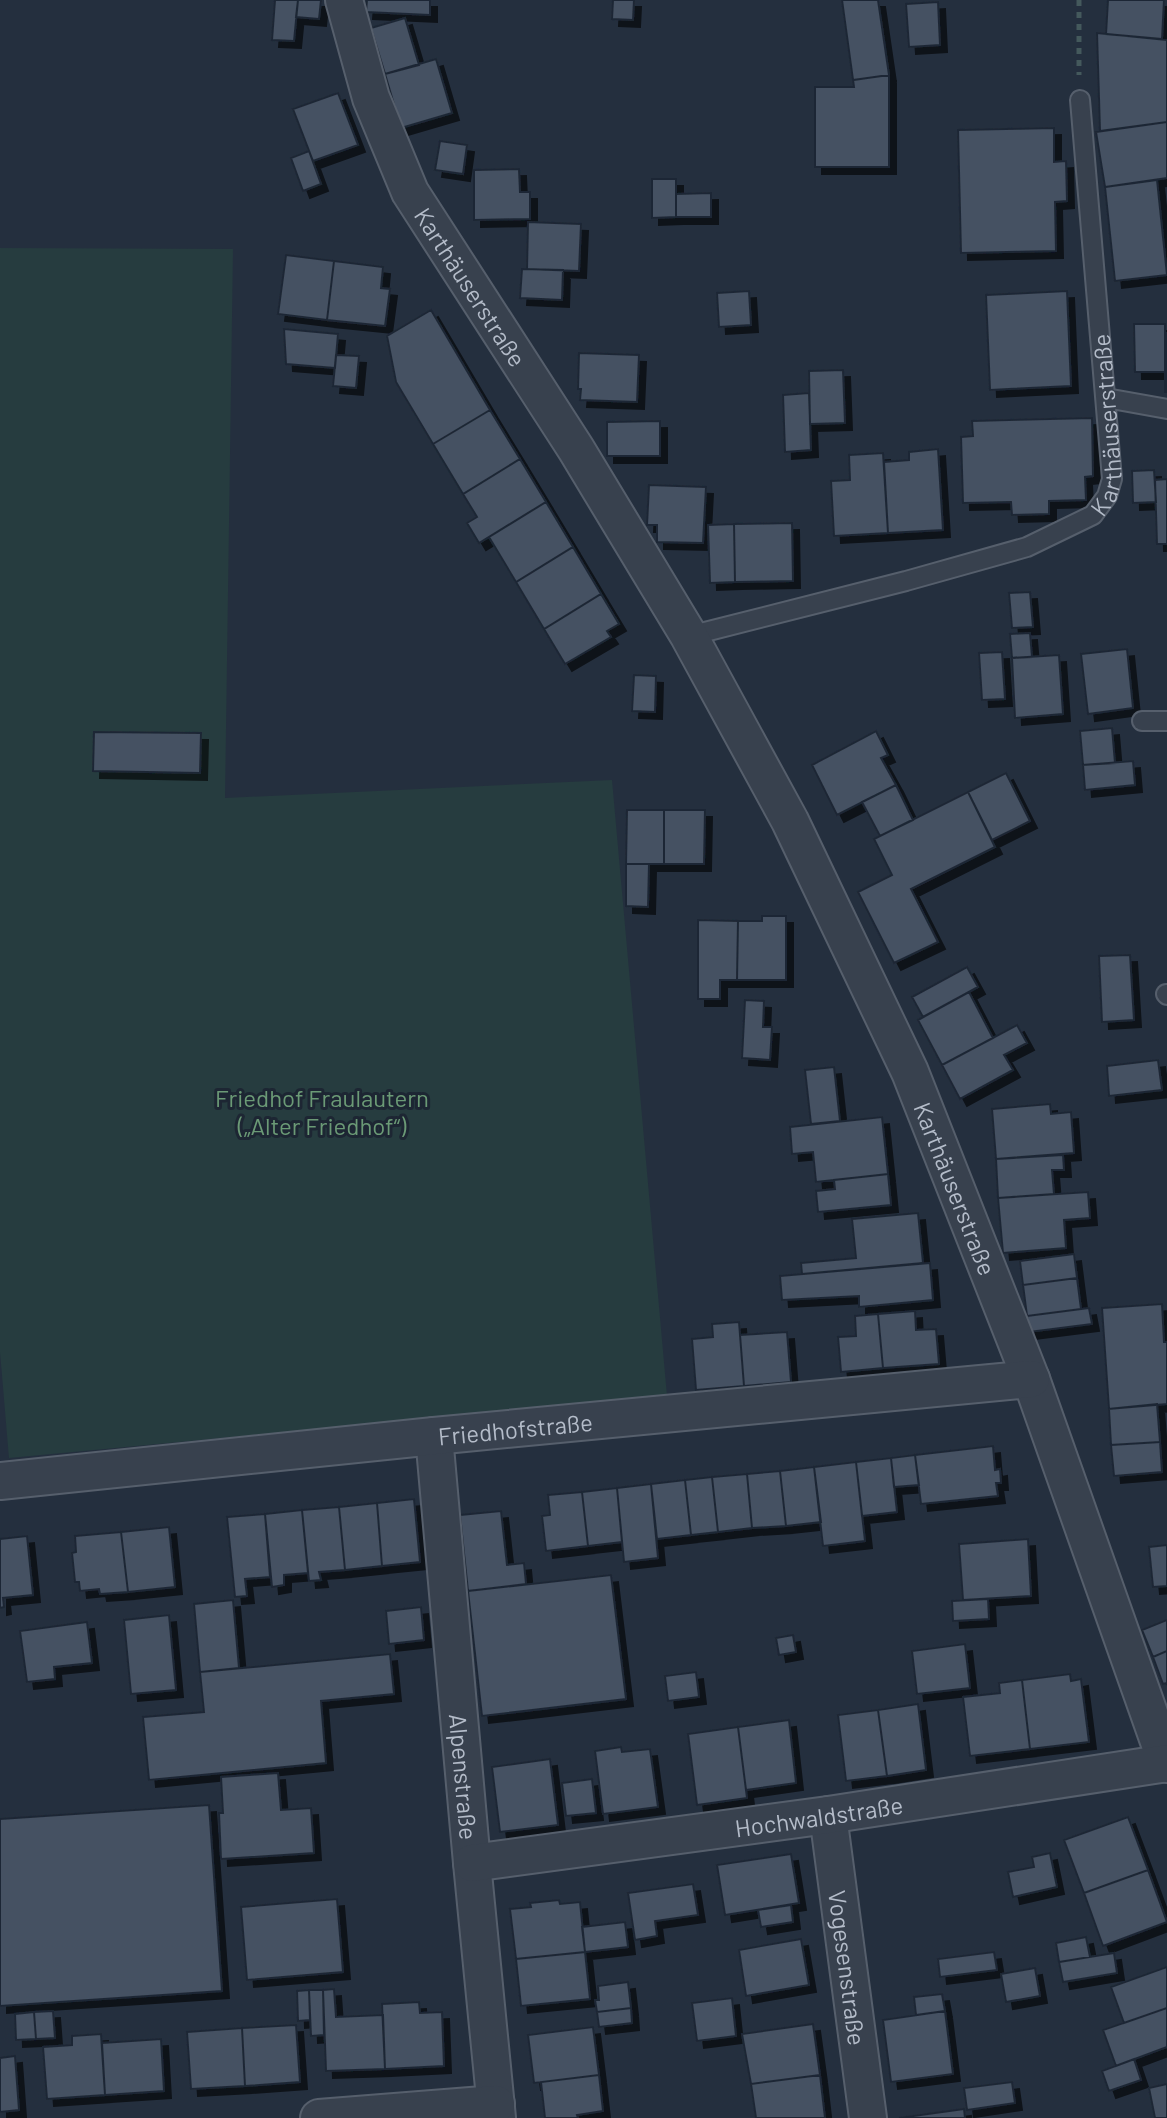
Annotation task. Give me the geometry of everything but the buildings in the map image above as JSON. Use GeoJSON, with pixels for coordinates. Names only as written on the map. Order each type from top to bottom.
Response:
{"type":"FeatureCollection","features":[{"type":"Feature","properties":{"kind":"street","name":"Karthäuserstraße"},"geometry":{"type":"LineString","coordinates":[[344,0],[371,98],[410,192],[576,449],[689,636],[790,821],[910,1072],[1031,1379],[1167,1764]]}},
{"type":"Feature","properties":{"kind":"street","name":"Friedhofstraße"},"geometry":{"type":"LineString","coordinates":[[0,1481],[1031,1379]]}},
{"type":"Feature","properties":{"kind":"street","name":"Alpenstraße"},"geometry":{"type":"LineString","coordinates":[[434,1436],[497,2111]]}},
{"type":"Feature","properties":{"kind":"street","name":"Hochwaldstraße"},"geometry":{"type":"LineString","coordinates":[[472,1863],[828,1815],[1167,1764]]}},
{"type":"Feature","properties":{"kind":"street","name":"Vogesenstraße"},"geometry":{"type":"LineString","coordinates":[[828,1815],[868,2118]]}},
{"type":"Feature","properties":{"kind":"street"},"geometry":{"type":"LineString","coordinates":[[319,2118],[497,2111]]}},
{"type":"Feature","properties":{"kind":"lane","name":"Karthäuserstraße"},"geometry":{"type":"LineString","coordinates":[[689,636],[1027,547],[1093,515],[1107,496],[1112,479],[1080,100]]}},
{"type":"Feature","properties":{"kind":"lane"},"geometry":{"type":"LineString","coordinates":[[1106,398],[1167,409]]}},
{"type":"Feature","properties":{"kind":"lane"},"geometry":{"type":"LineString","coordinates":[[1142,721],[1167,721]]}},
{"type":"Feature","properties":{"kind":"path"},"geometry":{"type":"LineString","coordinates":[[1079,0],[1080,100]]}},
{"type":"Feature","properties":{"kind":"green space","name":"Friedhof Fraulautern („Alter Friedhof“)"},"geometry":{"type":"Polygon","coordinates":[[[0,248],[233,249],[225,798],[612,780],[667,1396],[9,1458],[0,1352],[0,248]]]}}]}
